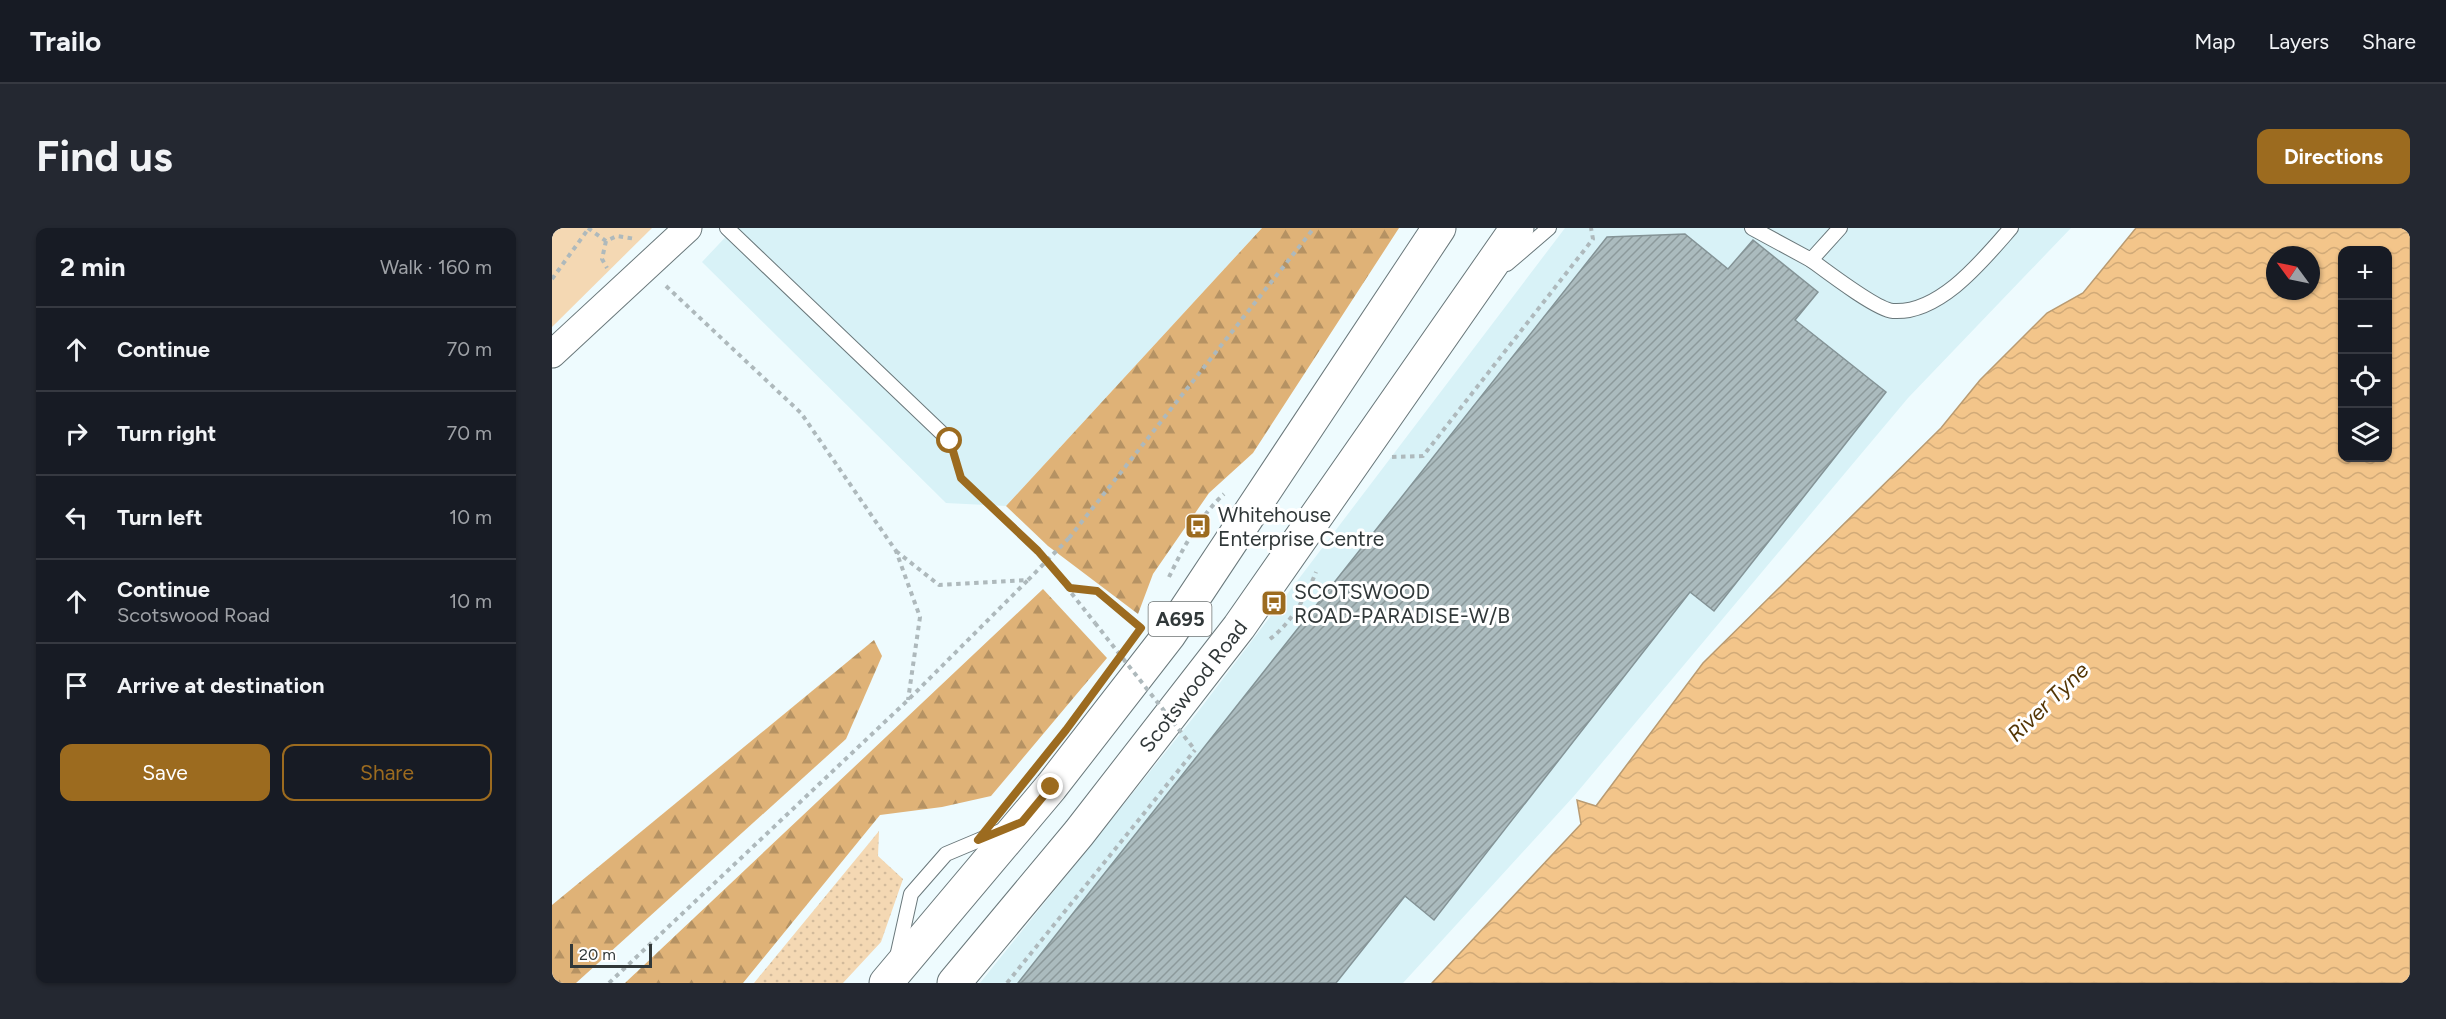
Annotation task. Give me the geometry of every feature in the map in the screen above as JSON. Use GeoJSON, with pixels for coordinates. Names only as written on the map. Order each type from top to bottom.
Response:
{"type":"FeatureCollection","features":[{"type":"Feature","properties":{"kind":"main road","name":"A695"},"geometry":{"type":"LineString","coordinates":[[890,978],[1022,822],[1169,635],[1439,228]]}},
{"type":"Feature","properties":{"kind":"main road","name":"Scotswood Road"},"geometry":{"type":"LineString","coordinates":[[954,983],[1079,832],[1239,627],[1517,228]]}},
{"type":"Feature","properties":{"kind":"street"},"geometry":{"type":"LineString","coordinates":[[552,354],[688,228]]}},
{"type":"Feature","properties":{"kind":"lane"},"geometry":{"type":"LineString","coordinates":[[727,228],[950,441]]}},
{"type":"Feature","properties":{"kind":"lane"},"geometry":{"type":"LineString","coordinates":[[1461,308],[1549,228]]}},
{"type":"Feature","properties":{"kind":"lane"},"geometry":{"type":"LineString","coordinates":[[1752,228],[1811,260],[1847,287],[1892,311],[1933,303],[1980,264],[2011,228]]}},
{"type":"Feature","properties":{"kind":"lane"},"geometry":{"type":"LineString","coordinates":[[1811,260],[1840,228]]}},
{"type":"Feature","properties":{"kind":"path"},"geometry":{"type":"LineString","coordinates":[[552,279],[588,228],[606,241]]}},
{"type":"Feature","properties":{"kind":"path"},"geometry":{"type":"LineString","coordinates":[[609,983],[908,700],[1070,538],[1314,228]]}},
{"type":"Feature","properties":{"kind":"path"},"geometry":{"type":"LineString","coordinates":[[606,241],[616,236],[640,240],[647,268],[801,413],[896,551],[920,617],[908,700]]}},
{"type":"Feature","properties":{"kind":"path"},"geometry":{"type":"LineString","coordinates":[[606,241],[602,259],[609,271]]}},
{"type":"Feature","properties":{"kind":"path"},"geometry":{"type":"LineString","coordinates":[[950,441],[961,478],[1038,551],[1070,588],[1195,750],[1007,983]]}},
{"type":"Feature","properties":{"kind":"path"},"geometry":{"type":"LineString","coordinates":[[1164,587],[1183,548],[1216,501],[1232,487]]}},
{"type":"Feature","properties":{"kind":"path"},"geometry":{"type":"LineString","coordinates":[[896,551],[939,585],[1028,580]]}},
{"type":"Feature","properties":{"kind":"path"},"geometry":{"type":"LineString","coordinates":[[1070,588],[1097,591],[1141,628],[1145,622]]}},
{"type":"Feature","properties":{"kind":"path"},"geometry":{"type":"LineString","coordinates":[[1114,665],[1127,646]]}},
{"type":"Feature","properties":{"kind":"shaded area"},"geometry":{"type":"Polygon","coordinates":[[[552,228],[652,228],[552,327],[552,228]]]}},
{"type":"Feature","properties":{"kind":"shaded area"},"geometry":{"type":"Polygon","coordinates":[[[734,228],[1262,228],[1006,506],[946,503],[702,262],[734,228]]]}},
{"type":"Feature","properties":{"kind":"shaded area"},"geometry":{"type":"Polygon","coordinates":[[[1565,228],[2071,228],[1908,398],[1574,796],[1403,983],[980,983],[1197,713],[1565,228]]]}},
{"type":"Feature","properties":{"kind":"shaded area"},"geometry":{"type":"Polygon","coordinates":[[[879,831],[878,856],[903,879],[881,942],[843,983],[754,983],[879,831]]]}},
{"type":"Feature","properties":{"kind":"green space"},"geometry":{"type":"Polygon","coordinates":[[[1262,228],[1399,228],[1253,453],[1209,493],[1153,574],[1138,614],[1048,546],[1006,506],[1262,228]]]}},
{"type":"Feature","properties":{"kind":"green space"},"geometry":{"type":"Polygon","coordinates":[[[1043,589],[1107,658],[991,796],[942,807],[880,815],[743,983],[625,983],[1043,589]]]}},
{"type":"Feature","properties":{"kind":"green space"},"geometry":{"type":"Polygon","coordinates":[[[874,640],[882,656],[846,739],[576,983],[552,983],[552,905],[874,640]]]}},
{"type":"Feature","properties":{"kind":"water","name":"River Tyne"},"geometry":{"type":"Polygon","coordinates":[[[2136,228],[2410,228],[2410,983],[1432,983],[1581,824],[1577,800],[1596,806],[1703,663],[1941,428],[1980,380],[2047,313],[2083,293],[2136,228]]]}},
{"type":"Feature","properties":{"kind":"building"},"geometry":{"type":"Polygon","coordinates":[[[1685,234],[1728,269],[1753,240],[1818,292],[1795,320],[1886,392],[1714,611],[1690,592],[1434,920],[1405,896],[1336,983],[1018,983],[1607,237],[1685,234]]]}},
{"type":"Feature","properties":{"kind":"place","name":"Whitehouse Enterprise Centre"},"geometry":{"type":"Point","coordinates":[1198,526]}},
{"type":"Feature","properties":{"kind":"place","name":"SCOTSWOOD ROAD-PARADISE-W/B"},"geometry":{"type":"Point","coordinates":[1274,603]}},
{"type":"Feature","properties":{"kind":"route"},"geometry":{"type":"LineString","coordinates":[[950,441],[961,478],[1038,551],[1070,588],[1097,591],[1141,628],[1066,730],[978,840],[1022,822],[1051,787]]}}]}
